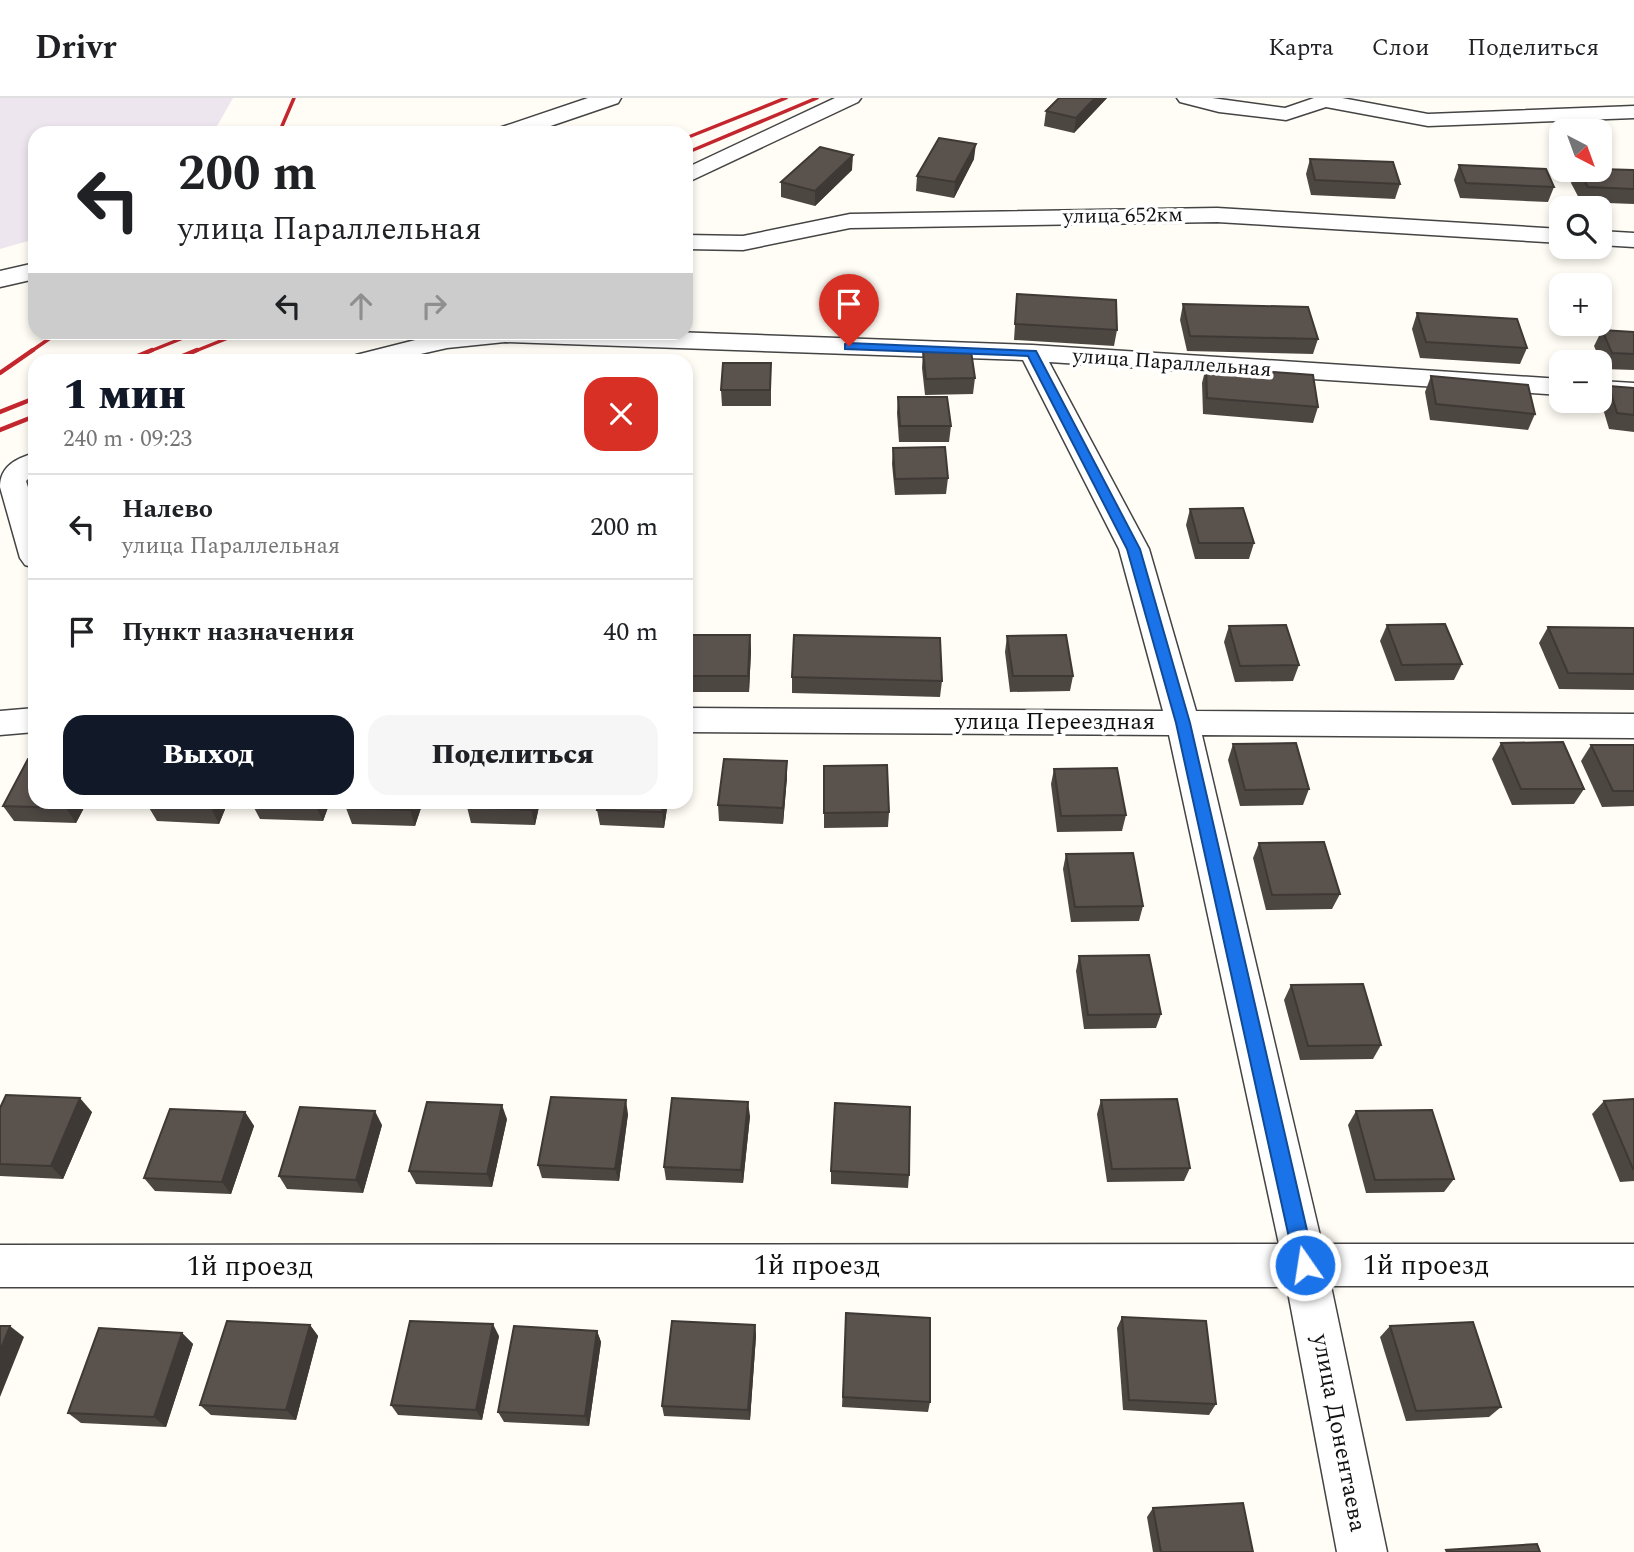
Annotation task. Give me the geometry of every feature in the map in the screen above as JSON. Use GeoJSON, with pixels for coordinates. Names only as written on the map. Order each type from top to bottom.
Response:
{"type":"FeatureCollection","features":[{"type":"Feature","properties":{"kind":"street"},"geometry":{"type":"LineString","coordinates":[[528,126],[610,98]]}},
{"type":"Feature","properties":{"kind":"street"},"geometry":{"type":"LineString","coordinates":[[693,173],[851,98]]}},
{"type":"Feature","properties":{"kind":"street"},"geometry":{"type":"LineString","coordinates":[[1187,98],[1219,106],[1286,114],[1325,100],[1428,120],[1634,112]]}},
{"type":"Feature","properties":{"kind":"street","name":"улица 652км"},"geometry":{"type":"LineString","coordinates":[[693,242],[743,243],[850,220],[1217,215],[1549,235]]}},
{"type":"Feature","properties":{"kind":"street"},"geometry":{"type":"LineString","coordinates":[[1612,239],[1634,240]]}},
{"type":"Feature","properties":{"kind":"street"},"geometry":{"type":"LineString","coordinates":[[0,279],[28,273]]}},
{"type":"Feature","properties":{"kind":"street","name":"улица Параллельная"},"geometry":{"type":"LineString","coordinates":[[390,354],[447,340]]}},
{"type":"Feature","properties":{"kind":"street","name":"улица Параллельная"},"geometry":{"type":"LineString","coordinates":[[671,340],[1032,353],[1549,386]]}},
{"type":"Feature","properties":{"kind":"street","name":"улица Донентаева"},"geometry":{"type":"LineString","coordinates":[[1032,353],[1134,549],[1183,723],[1305,1265],[1363,1552]]}},
{"type":"Feature","properties":{"kind":"street"},"geometry":{"type":"LineString","coordinates":[[1612,390],[1634,391]]}},
{"type":"Feature","properties":{"kind":"street"},"geometry":{"type":"LineString","coordinates":[[28,465],[12,480],[28,534]]}},
{"type":"Feature","properties":{"kind":"street","name":"улица Переездная"},"geometry":{"type":"LineString","coordinates":[[693,720],[1634,726]]}},
{"type":"Feature","properties":{"kind":"street"},"geometry":{"type":"LineString","coordinates":[[0,723],[28,721]]}},
{"type":"Feature","properties":{"kind":"street","name":"1й проезд"},"geometry":{"type":"LineString","coordinates":[[0,1266],[1634,1265]]}},
{"type":"Feature","properties":{"kind":"shaded area"},"geometry":{"type":"Polygon","coordinates":[[[0,98],[233,98],[217,126],[28,126],[28,241],[0,249],[0,98]]]}},
{"type":"Feature","properties":{"kind":"building"},"geometry":{"type":"Polygon","coordinates":[[[1059,98],[1095,98],[1076,118],[1046,111],[1059,98]]]}},
{"type":"Feature","properties":{"kind":"building"},"geometry":{"type":"Polygon","coordinates":[[[939,138],[976,144],[955,182],[917,176],[939,138]]]}},
{"type":"Feature","properties":{"kind":"building"},"geometry":{"type":"Polygon","coordinates":[[[820,147],[853,155],[815,191],[781,182],[820,147]]]}},
{"type":"Feature","properties":{"kind":"building"},"geometry":{"type":"Polygon","coordinates":[[[1310,159],[1393,162],[1400,184],[1315,180],[1310,159]]]}},
{"type":"Feature","properties":{"kind":"building"},"geometry":{"type":"Polygon","coordinates":[[[1459,165],[1546,169],[1549,182],[1554,187],[1466,183],[1459,165]]]}},
{"type":"Feature","properties":{"kind":"building"},"geometry":{"type":"Polygon","coordinates":[[[1612,169],[1634,170],[1634,189],[1588,187],[1585,182],[1612,182],[1612,169]]]}},
{"type":"Feature","properties":{"kind":"building"},"geometry":{"type":"Polygon","coordinates":[[[1017,294],[1116,300],[1117,330],[1015,324],[1017,294]]]}},
{"type":"Feature","properties":{"kind":"building"},"geometry":{"type":"Polygon","coordinates":[[[1183,304],[1308,307],[1318,339],[1190,336],[1183,304]]]}},
{"type":"Feature","properties":{"kind":"building"},"geometry":{"type":"Polygon","coordinates":[[[1417,313],[1517,319],[1527,348],[1426,342],[1417,313]]]}},
{"type":"Feature","properties":{"kind":"building"},"geometry":{"type":"Polygon","coordinates":[[[1612,331],[1634,332],[1634,354],[1612,353],[1605,336],[1612,336],[1612,331]]]}},
{"type":"Feature","properties":{"kind":"building"},"geometry":{"type":"Polygon","coordinates":[[[971,351],[975,378],[926,379],[923,352],[971,351]]]}},
{"type":"Feature","properties":{"kind":"building"},"geometry":{"type":"Polygon","coordinates":[[[723,363],[771,363],[770,390],[721,390],[723,363]]]}},
{"type":"Feature","properties":{"kind":"building"},"geometry":{"type":"Polygon","coordinates":[[[1206,367],[1313,375],[1318,407],[1207,398],[1206,367]]]}},
{"type":"Feature","properties":{"kind":"building"},"geometry":{"type":"Polygon","coordinates":[[[1431,376],[1528,385],[1535,414],[1436,404],[1431,376]]]}},
{"type":"Feature","properties":{"kind":"building"},"geometry":{"type":"Polygon","coordinates":[[[1612,386],[1634,388],[1634,415],[1617,413],[1612,386]]]}},
{"type":"Feature","properties":{"kind":"building"},"geometry":{"type":"Polygon","coordinates":[[[898,397],[947,397],[951,426],[900,426],[898,397]]]}},
{"type":"Feature","properties":{"kind":"building"},"geometry":{"type":"Polygon","coordinates":[[[945,447],[948,478],[895,479],[893,448],[945,447]]]}},
{"type":"Feature","properties":{"kind":"building"},"geometry":{"type":"Polygon","coordinates":[[[1243,508],[1254,543],[1199,543],[1190,509],[1243,508]]]}},
{"type":"Feature","properties":{"kind":"building"},"geometry":{"type":"Polygon","coordinates":[[[1445,624],[1462,664],[1402,665],[1387,625],[1445,624]]]}},
{"type":"Feature","properties":{"kind":"building"},"geometry":{"type":"Polygon","coordinates":[[[1286,625],[1299,665],[1240,666],[1229,626],[1286,625]]]}},
{"type":"Feature","properties":{"kind":"building"},"geometry":{"type":"Polygon","coordinates":[[[1548,627],[1634,628],[1634,674],[1568,673],[1548,627]]]}},
{"type":"Feature","properties":{"kind":"building"},"geometry":{"type":"Polygon","coordinates":[[[693,635],[750,635],[748,676],[693,676],[693,635]]]}},
{"type":"Feature","properties":{"kind":"building"},"geometry":{"type":"Polygon","coordinates":[[[794,635],[940,638],[942,681],[792,677],[794,635]]]}},
{"type":"Feature","properties":{"kind":"building"},"geometry":{"type":"Polygon","coordinates":[[[1066,635],[1073,676],[1013,676],[1007,636],[1066,635]]]}},
{"type":"Feature","properties":{"kind":"building"},"geometry":{"type":"Polygon","coordinates":[[[1563,742],[1584,789],[1521,789],[1501,743],[1563,742]]]}},
{"type":"Feature","properties":{"kind":"building"},"geometry":{"type":"Polygon","coordinates":[[[1296,743],[1309,789],[1245,790],[1233,744],[1296,743]]]}},
{"type":"Feature","properties":{"kind":"building"},"geometry":{"type":"Polygon","coordinates":[[[1591,745],[1634,745],[1634,791],[1613,791],[1591,745]]]}},
{"type":"Feature","properties":{"kind":"building"},"geometry":{"type":"Polygon","coordinates":[[[28,759],[28,807],[3,806],[28,759]]]}},
{"type":"Feature","properties":{"kind":"building"},"geometry":{"type":"Polygon","coordinates":[[[724,759],[787,761],[783,808],[718,805],[724,759]]]}},
{"type":"Feature","properties":{"kind":"building"},"geometry":{"type":"Polygon","coordinates":[[[887,765],[889,812],[824,813],[824,766],[887,765]]]}},
{"type":"Feature","properties":{"kind":"building"},"geometry":{"type":"Polygon","coordinates":[[[1117,768],[1126,815],[1061,816],[1054,769],[1117,768]]]}},
{"type":"Feature","properties":{"kind":"building"},"geometry":{"type":"Polygon","coordinates":[[[597,809],[662,809],[662,812],[597,809]]]}},
{"type":"Feature","properties":{"kind":"building"},"geometry":{"type":"Polygon","coordinates":[[[1324,842],[1340,894],[1272,895],[1259,843],[1324,842]]]}},
{"type":"Feature","properties":{"kind":"building"},"geometry":{"type":"Polygon","coordinates":[[[1133,853],[1143,906],[1075,907],[1066,854],[1133,853]]]}},
{"type":"Feature","properties":{"kind":"building"},"geometry":{"type":"Polygon","coordinates":[[[1149,955],[1161,1014],[1088,1015],[1079,956],[1149,955]]]}},
{"type":"Feature","properties":{"kind":"building"},"geometry":{"type":"Polygon","coordinates":[[[1363,984],[1381,1045],[1308,1046],[1291,985],[1363,984]]]}},
{"type":"Feature","properties":{"kind":"building"},"geometry":{"type":"Polygon","coordinates":[[[6,1095],[80,1098],[51,1166],[0,1164],[0,1108],[6,1095]]]}},
{"type":"Feature","properties":{"kind":"building"},"geometry":{"type":"Polygon","coordinates":[[[551,1097],[626,1100],[615,1169],[538,1165],[551,1097]]]}},
{"type":"Feature","properties":{"kind":"building"},"geometry":{"type":"Polygon","coordinates":[[[672,1098],[748,1102],[741,1170],[664,1167],[672,1098]]]}},
{"type":"Feature","properties":{"kind":"building"},"geometry":{"type":"Polygon","coordinates":[[[1177,1099],[1190,1168],[1112,1169],[1101,1100],[1177,1099]]]}},
{"type":"Feature","properties":{"kind":"building"},"geometry":{"type":"Polygon","coordinates":[[[1634,1099],[1634,1169],[1633,1169],[1604,1101],[1634,1099]]]}},
{"type":"Feature","properties":{"kind":"building"},"geometry":{"type":"Polygon","coordinates":[[[427,1102],[502,1105],[487,1174],[409,1171],[427,1102]]]}},
{"type":"Feature","properties":{"kind":"building"},"geometry":{"type":"Polygon","coordinates":[[[835,1103],[910,1107],[909,1175],[831,1171],[835,1103]]]}},
{"type":"Feature","properties":{"kind":"building"},"geometry":{"type":"Polygon","coordinates":[[[300,1107],[375,1111],[356,1180],[279,1176],[300,1107]]]}},
{"type":"Feature","properties":{"kind":"building"},"geometry":{"type":"Polygon","coordinates":[[[170,1109],[245,1112],[222,1182],[144,1178],[170,1109]]]}},
{"type":"Feature","properties":{"kind":"building"},"geometry":{"type":"Polygon","coordinates":[[[1432,1110],[1454,1179],[1375,1180],[1356,1111],[1432,1110]]]}},
{"type":"Feature","properties":{"kind":"building"},"geometry":{"type":"Polygon","coordinates":[[[846,1313],[930,1318],[930,1402],[843,1397],[846,1313]]]}},
{"type":"Feature","properties":{"kind":"building"},"geometry":{"type":"Polygon","coordinates":[[[1122,1317],[1206,1321],[1216,1404],[1129,1400],[1122,1317]]]}},
{"type":"Feature","properties":{"kind":"building"},"geometry":{"type":"Polygon","coordinates":[[[227,1321],[310,1325],[286,1410],[200,1405],[227,1321]]]}},
{"type":"Feature","properties":{"kind":"building"},"geometry":{"type":"Polygon","coordinates":[[[410,1321],[493,1324],[476,1410],[391,1405],[410,1321]]]}},
{"type":"Feature","properties":{"kind":"building"},"geometry":{"type":"Polygon","coordinates":[[[672,1321],[755,1325],[748,1410],[662,1406],[672,1321]]]}},
{"type":"Feature","properties":{"kind":"building"},"geometry":{"type":"Polygon","coordinates":[[[1473,1322],[1501,1407],[1416,1411],[1390,1326],[1473,1322]]]}},
{"type":"Feature","properties":{"kind":"building"},"geometry":{"type":"Polygon","coordinates":[[[0,1326],[10,1326],[0,1351],[0,1326]]]}},
{"type":"Feature","properties":{"kind":"building"},"geometry":{"type":"Polygon","coordinates":[[[514,1326],[597,1331],[585,1416],[498,1412],[514,1326]]]}},
{"type":"Feature","properties":{"kind":"building"},"geometry":{"type":"Polygon","coordinates":[[[99,1328],[182,1333],[154,1417],[68,1413],[99,1328]]]}},
{"type":"Feature","properties":{"kind":"building"},"geometry":{"type":"Polygon","coordinates":[[[1243,1503],[1253,1552],[1161,1552],[1153,1508],[1243,1503]]]}},
{"type":"Feature","properties":{"kind":"building"},"geometry":{"type":"Polygon","coordinates":[[[1537,1544],[1540,1552],[1446,1550],[1537,1544]]]}},
{"type":"Feature","properties":{"kind":"railway"},"geometry":{"type":"LineString","coordinates":[[282,126],[294,98]]}},
{"type":"Feature","properties":{"kind":"railway"},"geometry":{"type":"LineString","coordinates":[[693,135],[786,98]]}},
{"type":"Feature","properties":{"kind":"railway"},"geometry":{"type":"LineString","coordinates":[[693,150],[817,98]]}},
{"type":"Feature","properties":{"kind":"railway"},"geometry":{"type":"LineString","coordinates":[[30,352],[47,340]]}},
{"type":"Feature","properties":{"kind":"railway"},"geometry":{"type":"LineString","coordinates":[[148,352],[178,340]]}},
{"type":"Feature","properties":{"kind":"railway"},"geometry":{"type":"LineString","coordinates":[[193,352],[223,340]]}},
{"type":"Feature","properties":{"kind":"railway"},"geometry":{"type":"LineString","coordinates":[[0,373],[33,350]]}},
{"type":"Feature","properties":{"kind":"railway"},"geometry":{"type":"LineString","coordinates":[[142,354],[152,350]]}},
{"type":"Feature","properties":{"kind":"railway"},"geometry":{"type":"LineString","coordinates":[[187,354],[197,350]]}},
{"type":"Feature","properties":{"kind":"railway"},"geometry":{"type":"LineString","coordinates":[[0,412],[28,401]]}},
{"type":"Feature","properties":{"kind":"railway"},"geometry":{"type":"LineString","coordinates":[[0,430],[28,419]]}},
{"type":"Feature","properties":{"kind":"route"},"geometry":{"type":"LineString","coordinates":[[849,346],[1032,353],[1134,549],[1183,723],[1305,1265]]}}]}
